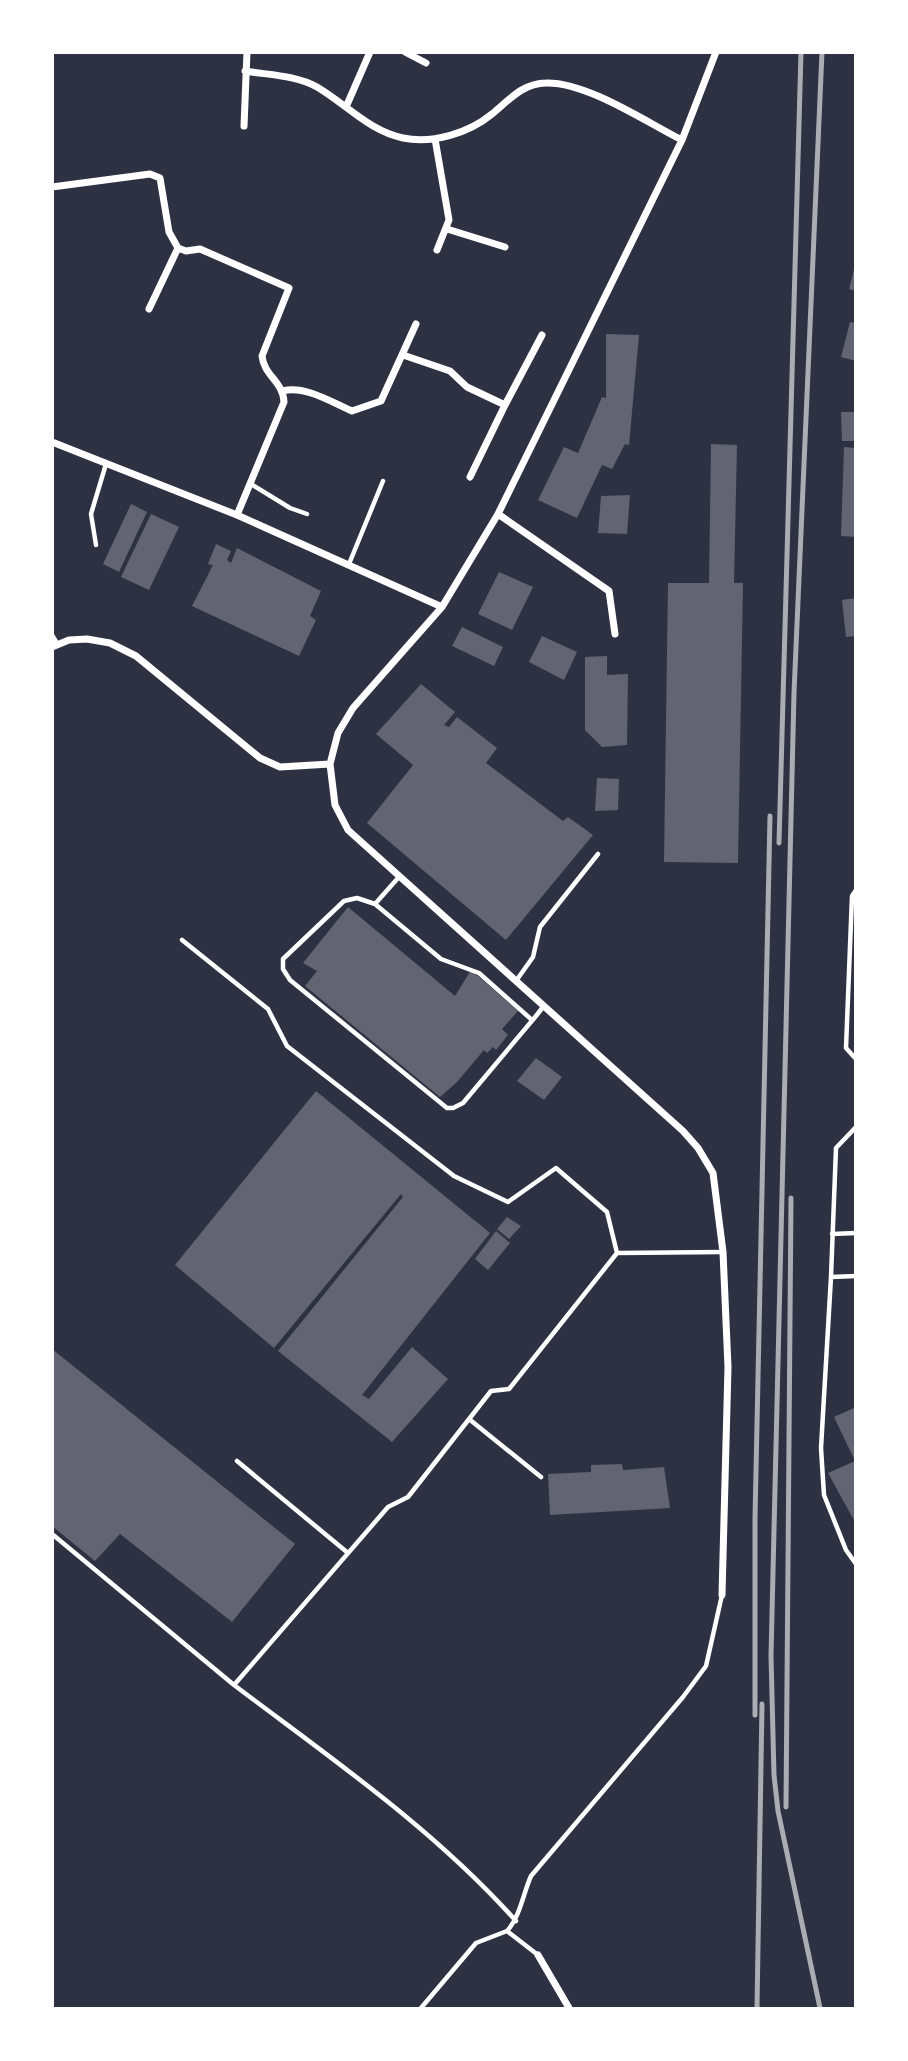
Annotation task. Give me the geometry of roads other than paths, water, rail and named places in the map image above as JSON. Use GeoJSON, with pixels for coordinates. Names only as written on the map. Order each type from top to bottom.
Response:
{"type":"FeatureCollection","features":[{"type":"Feature","properties":{"kind":"street"},"geometry":{"type":"LineString","coordinates":[[244,125],[247,52]]}},
{"type":"Feature","properties":{"kind":"street"},"geometry":{"type":"LineString","coordinates":[[346,107],[370,52]]}},
{"type":"Feature","properties":{"kind":"street"},"geometry":{"type":"LineString","coordinates":[[405,52],[426,63]]}},
{"type":"Feature","properties":{"kind":"street"},"geometry":{"type":"LineString","coordinates":[[716,52],[682,140],[498,514],[442,607],[353,708],[338,733],[330,764],[335,805],[348,830],[698,1148],[713,1173],[723,1252],[728,1367],[722,1595]]}},
{"type":"Feature","properties":{"kind":"street"},"geometry":{"type":"LineString","coordinates":[[245,71],[298,79],[315,86],[377,129],[404,138],[435,139],[471,127],[526,87],[544,82],[581,90],[682,140]]}},
{"type":"Feature","properties":{"kind":"street"},"geometry":{"type":"LineString","coordinates":[[435,139],[449,220],[437,250]]}},
{"type":"Feature","properties":{"kind":"street"},"geometry":{"type":"LineString","coordinates":[[52,187],[157,175],[169,232],[178,248]]}},
{"type":"Feature","properties":{"kind":"street"},"geometry":{"type":"LineString","coordinates":[[447,229],[505,247]]}},
{"type":"Feature","properties":{"kind":"street"},"geometry":{"type":"LineString","coordinates":[[149,309],[178,248]]}},
{"type":"Feature","properties":{"kind":"street"},"geometry":{"type":"LineString","coordinates":[[178,248],[206,252],[289,288],[262,356],[263,366],[284,391],[284,402],[237,515]]}},
{"type":"Feature","properties":{"kind":"street"},"geometry":{"type":"LineString","coordinates":[[284,391],[292,389],[358,411],[385,396],[416,324]]}},
{"type":"Feature","properties":{"kind":"street"},"geometry":{"type":"LineString","coordinates":[[470,477],[541,335]]}},
{"type":"Feature","properties":{"kind":"street"},"geometry":{"type":"LineString","coordinates":[[403,355],[450,372],[467,387],[505,405]]}},
{"type":"Feature","properties":{"kind":"street"},"geometry":{"type":"LineString","coordinates":[[52,442],[237,515],[442,607]]}},
{"type":"Feature","properties":{"kind":"street"},"geometry":{"type":"LineString","coordinates":[[498,514],[608,591],[615,634]]}},
{"type":"Feature","properties":{"kind":"street"},"geometry":{"type":"LineString","coordinates":[[55,646],[69,640],[87,639],[110,643],[136,656],[260,758],[280,766],[330,764]]}},
{"type":"Feature","properties":{"kind":"street"},"geometry":{"type":"LineString","coordinates":[[538,1955],[569,2008]]}},
{"type":"Feature","properties":{"kind":"lane"},"geometry":{"type":"LineString","coordinates":[[96,545],[91,514],[107,463]]}},
{"type":"Feature","properties":{"kind":"lane"},"geometry":{"type":"LineString","coordinates":[[349,565],[383,481]]}},
{"type":"Feature","properties":{"kind":"lane"},"geometry":{"type":"LineString","coordinates":[[250,484],[262,488],[290,508],[307,514]]}},
{"type":"Feature","properties":{"kind":"lane"},"geometry":{"type":"LineString","coordinates":[[52,635],[55,646]]}},
{"type":"Feature","properties":{"kind":"lane"},"geometry":{"type":"LineString","coordinates":[[515,982],[533,957],[540,927],[598,854]]}},
{"type":"Feature","properties":{"kind":"lane"},"geometry":{"type":"LineString","coordinates":[[375,904],[398,878]]}},
{"type":"Feature","properties":{"kind":"lane"},"geometry":{"type":"LineString","coordinates":[[856,890],[852,896],[846,1048],[856,1059]]}},
{"type":"Feature","properties":{"kind":"lane"},"geometry":{"type":"LineString","coordinates":[[532,1020],[479,973],[441,959],[375,904],[357,898],[344,901],[287,953],[282,969],[290,980],[440,1104],[453,1108],[463,1103],[543,1007]]}},
{"type":"Feature","properties":{"kind":"lane"},"geometry":{"type":"LineString","coordinates":[[183,940],[268,1009],[287,1046],[454,1176],[508,1202],[556,1168],[607,1212],[617,1253]]}},
{"type":"Feature","properties":{"kind":"lane"},"geometry":{"type":"LineString","coordinates":[[856,1127],[836,1148],[821,1448],[824,1495],[846,1550],[856,1564]]}},
{"type":"Feature","properties":{"kind":"lane"},"geometry":{"type":"LineString","coordinates":[[832,1234],[856,1233]]}},
{"type":"Feature","properties":{"kind":"lane"},"geometry":{"type":"LineString","coordinates":[[617,1253],[723,1252]]}},
{"type":"Feature","properties":{"kind":"lane"},"geometry":{"type":"LineString","coordinates":[[234,1685],[387,1507],[408,1497],[491,1391],[509,1389],[617,1253]]}},
{"type":"Feature","properties":{"kind":"lane"},"geometry":{"type":"LineString","coordinates":[[831,1277],[856,1276]]}},
{"type":"Feature","properties":{"kind":"lane"},"geometry":{"type":"LineString","coordinates":[[469,1419],[541,1477]]}},
{"type":"Feature","properties":{"kind":"lane"},"geometry":{"type":"LineString","coordinates":[[237,1461],[348,1553]]}},
{"type":"Feature","properties":{"kind":"lane"},"geometry":{"type":"LineString","coordinates":[[52,1534],[234,1685],[395,1806],[480,1881],[516,1921]]}},
{"type":"Feature","properties":{"kind":"lane"},"geometry":{"type":"LineString","coordinates":[[421,2008],[476,1943],[507,1931],[516,1921],[519,1903],[531,1876],[706,1665],[722,1595]]}},
{"type":"Feature","properties":{"kind":"lane"},"geometry":{"type":"LineString","coordinates":[[507,1931],[538,1955]]}},
{"type":"Feature","properties":{"kind":"railway"},"geometry":{"type":"LineString","coordinates":[[779,843],[801,52]]}},
{"type":"Feature","properties":{"kind":"railway"},"geometry":{"type":"LineString","coordinates":[[820,2008],[778,1811],[774,1775],[771,1656],[794,693],[822,52]]}},
{"type":"Feature","properties":{"kind":"railway"},"geometry":{"type":"LineString","coordinates":[[755,1715],[755,1518],[770,816]]}},
{"type":"Feature","properties":{"kind":"railway"},"geometry":{"type":"LineString","coordinates":[[786,1807],[791,1198]]}},
{"type":"Feature","properties":{"kind":"railway"},"geometry":{"type":"LineString","coordinates":[[757,2008],[762,1704]]}}]}
